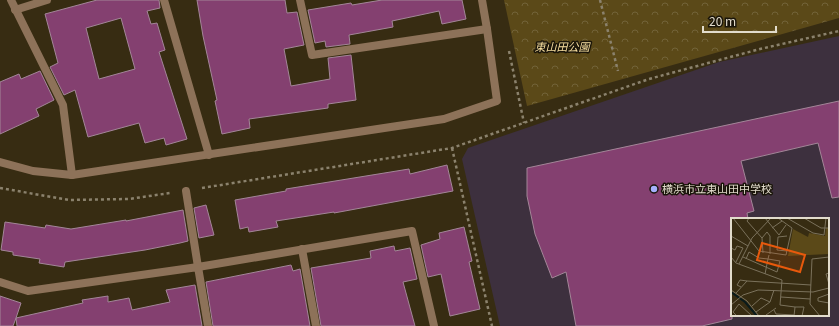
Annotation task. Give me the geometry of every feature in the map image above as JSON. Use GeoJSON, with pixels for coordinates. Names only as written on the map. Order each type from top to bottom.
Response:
{"type":"FeatureCollection","features":[{"type":"Feature","properties":{"kind":"street"},"geometry":{"type":"LineString","coordinates":[[11,0],[63,105],[72,175]]}},
{"type":"Feature","properties":{"kind":"street"},"geometry":{"type":"LineString","coordinates":[[15,10],[47,0]]}},
{"type":"Feature","properties":{"kind":"street"},"geometry":{"type":"LineString","coordinates":[[164,0],[209,155]]}},
{"type":"Feature","properties":{"kind":"street"},"geometry":{"type":"LineString","coordinates":[[300,0],[312,55],[487,29]]}},
{"type":"Feature","properties":{"kind":"street"},"geometry":{"type":"LineString","coordinates":[[0,162],[33,171],[72,175],[444,119],[497,101],[482,0]]}},
{"type":"Feature","properties":{"kind":"street"},"geometry":{"type":"LineString","coordinates":[[186,191],[208,326]]}},
{"type":"Feature","properties":{"kind":"street"},"geometry":{"type":"LineString","coordinates":[[0,282],[28,291],[198,267],[412,231],[434,326]]}},
{"type":"Feature","properties":{"kind":"street"},"geometry":{"type":"LineString","coordinates":[[302,249],[316,326]]}},
{"type":"Feature","properties":{"kind":"path"},"geometry":{"type":"LineString","coordinates":[[600,0],[618,71]]}},
{"type":"Feature","properties":{"kind":"path"},"geometry":{"type":"LineString","coordinates":[[0,188],[69,200],[129,199],[452,148],[650,79],[760,49],[839,31]]}},
{"type":"Feature","properties":{"kind":"path"},"geometry":{"type":"LineString","coordinates":[[508,46],[524,123]]}},
{"type":"Feature","properties":{"kind":"path"},"geometry":{"type":"LineString","coordinates":[[452,148],[492,326]]}},
{"type":"Feature","properties":{"kind":"shaded area","name":"横浜市立東山田中学校"},"geometry":{"type":"Polygon","coordinates":[[[839,36],[839,326],[500,326],[462,159],[468,148],[719,62],[839,36]]]}},
{"type":"Feature","properties":{"kind":"green space","name":"東山田公園"},"geometry":{"type":"Polygon","coordinates":[[[504,0],[839,0],[839,18],[527,106],[504,0]]]}},
{"type":"Feature","properties":{"kind":"building"},"geometry":{"type":"Polygon","coordinates":[[[97,0],[159,0],[160,8],[147,11],[151,24],[157,23],[165,50],[159,52],[187,139],[166,145],[164,138],[145,143],[139,123],[88,137],[75,90],[64,95],[50,67],[58,63],[45,14],[97,0]],[[121,18],[86,28],[99,79],[135,69],[121,18]]]}},
{"type":"Feature","properties":{"kind":"building"},"geometry":{"type":"Polygon","coordinates":[[[197,0],[285,0],[287,13],[297,12],[304,45],[284,49],[291,86],[330,79],[328,58],[351,55],[356,100],[328,104],[328,108],[249,119],[250,128],[222,134],[215,101],[217,100],[197,0]]]}},
{"type":"Feature","properties":{"kind":"building"},"geometry":{"type":"Polygon","coordinates":[[[382,0],[462,0],[466,19],[442,24],[439,11],[392,21],[393,27],[349,35],[350,44],[326,47],[325,41],[315,43],[308,10],[382,0]]]}},
{"type":"Feature","properties":{"kind":"building"},"geometry":{"type":"Polygon","coordinates":[[[40,71],[54,100],[36,109],[39,116],[0,134],[0,82],[19,74],[21,79],[40,71]]]}},
{"type":"Feature","properties":{"kind":"building"},"geometry":{"type":"Polygon","coordinates":[[[839,101],[839,197],[832,198],[818,143],[741,161],[754,211],[747,213],[748,218],[731,218],[732,319],[702,326],[576,326],[566,272],[552,278],[535,234],[527,196],[527,168],[839,101]]]}},
{"type":"Feature","properties":{"kind":"building"},"geometry":{"type":"Polygon","coordinates":[[[447,165],[453,191],[334,213],[276,221],[278,227],[249,232],[248,227],[240,229],[235,200],[286,191],[286,189],[409,169],[410,174],[447,165]]]}},
{"type":"Feature","properties":{"kind":"building"},"geometry":{"type":"Polygon","coordinates":[[[206,205],[214,235],[199,238],[194,208],[206,205]]]}},
{"type":"Feature","properties":{"kind":"building"},"geometry":{"type":"Polygon","coordinates":[[[183,210],[188,241],[180,243],[145,250],[65,262],[64,267],[39,263],[40,259],[13,255],[13,252],[1,250],[5,222],[45,228],[46,225],[71,229],[126,221],[183,210]]]}},
{"type":"Feature","properties":{"kind":"building"},"geometry":{"type":"Polygon","coordinates":[[[464,227],[472,261],[469,262],[480,309],[450,316],[441,274],[428,277],[421,245],[440,239],[439,233],[464,227]]]}},
{"type":"Feature","properties":{"kind":"building"},"geometry":{"type":"Polygon","coordinates":[[[394,246],[395,251],[410,248],[417,279],[403,282],[415,326],[321,326],[311,268],[371,258],[370,251],[394,246]]]}},
{"type":"Feature","properties":{"kind":"building"},"geometry":{"type":"Polygon","coordinates":[[[291,265],[293,271],[300,269],[310,326],[213,326],[206,282],[291,265]]]}},
{"type":"Feature","properties":{"kind":"building"},"geometry":{"type":"Polygon","coordinates":[[[195,285],[202,326],[17,326],[16,318],[83,303],[82,300],[108,296],[108,302],[129,298],[132,310],[170,302],[166,290],[195,285]]]}},
{"type":"Feature","properties":{"kind":"building"},"geometry":{"type":"Polygon","coordinates":[[[0,296],[21,303],[13,326],[0,326],[0,296]]]}},
{"type":"Feature","properties":{"kind":"place","name":"横浜市立東山田中学校"},"geometry":{"type":"Point","coordinates":[654,189]}}]}
